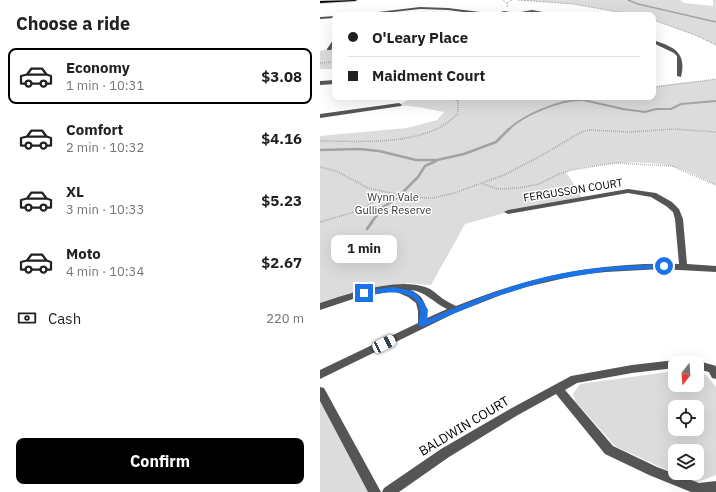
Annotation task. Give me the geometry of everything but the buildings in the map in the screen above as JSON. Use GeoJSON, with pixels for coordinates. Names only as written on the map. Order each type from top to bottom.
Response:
{"type":"FeatureCollection","features":[{"type":"Feature","properties":{"kind":"main road"},"geometry":{"type":"LineString","coordinates":[[320,2],[355,0]]}},
{"type":"Feature","properties":{"kind":"street"},"geometry":{"type":"LineString","coordinates":[[418,12],[420,8]]}},
{"type":"Feature","properties":{"kind":"street"},"geometry":{"type":"LineString","coordinates":[[383,12],[420,8],[472,12]]}},
{"type":"Feature","properties":{"kind":"street"},"geometry":{"type":"LineString","coordinates":[[527,12],[538,12]]}},
{"type":"Feature","properties":{"kind":"street"},"geometry":{"type":"LineString","coordinates":[[320,18],[332,17]]}},
{"type":"Feature","properties":{"kind":"street"},"geometry":{"type":"LineString","coordinates":[[656,42],[676,52],[679,56],[679,76]]}},
{"type":"Feature","properties":{"kind":"street"},"geometry":{"type":"LineString","coordinates":[[329,49],[332,46]]}},
{"type":"Feature","properties":{"kind":"street"},"geometry":{"type":"LineString","coordinates":[[320,83],[332,82]]}},
{"type":"Feature","properties":{"kind":"street"},"geometry":{"type":"LineString","coordinates":[[320,116],[399,106]]}},
{"type":"Feature","properties":{"kind":"street","name":"FERGUSSON COURT"},"geometry":{"type":"LineString","coordinates":[[508,212],[628,191],[653,195],[669,204],[676,211],[679,219],[683,266]]}},
{"type":"Feature","properties":{"kind":"street"},"geometry":{"type":"LineString","coordinates":[[320,375],[422,325],[456,310],[514,288],[566,275],[623,267],[683,266],[716,269]]}},
{"type":"Feature","properties":{"kind":"street"},"geometry":{"type":"LineString","coordinates":[[320,307],[356,295],[407,287],[420,288],[456,310]]}},
{"type":"Feature","properties":{"kind":"street"},"geometry":{"type":"LineString","coordinates":[[393,289],[410,293],[416,297],[424,310],[422,325]]}},
{"type":"Feature","properties":{"kind":"street","name":"BALDWIN COURT"},"geometry":{"type":"LineString","coordinates":[[388,492],[445,453],[514,412],[575,379],[638,368],[668,365]]}},
{"type":"Feature","properties":{"kind":"street"},"geometry":{"type":"LineString","coordinates":[[704,367],[712,369],[716,375]]}},
{"type":"Feature","properties":{"kind":"street"},"geometry":{"type":"LineString","coordinates":[[557,388],[609,450],[653,471],[699,490],[716,486]]}},
{"type":"Feature","properties":{"kind":"street"},"geometry":{"type":"LineString","coordinates":[[320,391],[375,492]]}},
{"type":"Feature","properties":{"kind":"path"},"geometry":{"type":"LineString","coordinates":[[504,0],[508,4]]}},
{"type":"Feature","properties":{"kind":"path"},"geometry":{"type":"LineString","coordinates":[[518,0],[573,4],[618,12]]}},
{"type":"Feature","properties":{"kind":"path"},"geometry":{"type":"LineString","coordinates":[[656,21],[695,35],[716,45]]}},
{"type":"Feature","properties":{"kind":"path"},"geometry":{"type":"LineString","coordinates":[[320,63],[332,62]]}},
{"type":"Feature","properties":{"kind":"path"},"geometry":{"type":"LineString","coordinates":[[656,86],[673,83],[688,83],[716,79]]}},
{"type":"Feature","properties":{"kind":"path"},"geometry":{"type":"LineString","coordinates":[[320,141],[363,141],[387,139],[417,135],[432,131],[443,127],[458,113],[458,101],[456,100]]}},
{"type":"Feature","properties":{"kind":"path"},"geometry":{"type":"LineString","coordinates":[[320,167],[336,171],[368,188],[386,193],[409,197],[433,198],[454,193],[504,175],[546,153],[575,135],[590,130],[630,132],[674,130],[716,132]]}},
{"type":"Feature","properties":{"kind":"path"},"geometry":{"type":"LineString","coordinates":[[481,183],[498,189],[518,188],[539,184],[559,174],[572,170],[615,162],[672,166],[716,184]]}},
{"type":"Feature","properties":{"kind":"path"},"geometry":{"type":"LineString","coordinates":[[320,222],[361,210],[386,193]]}},
{"type":"Feature","properties":{"kind":"green space"},"geometry":{"type":"Polygon","coordinates":[[[518,0],[680,0],[684,3],[713,6],[713,0],[716,0],[716,45],[695,35],[656,21],[656,12],[618,12],[573,4],[518,0]]]}},
{"type":"Feature","properties":{"kind":"green space"},"geometry":{"type":"Polygon","coordinates":[[[332,49],[332,69],[320,69],[320,51],[332,49]]]}},
{"type":"Feature","properties":{"kind":"green space","name":"Wynn Vale Gullies Reserve"},"geometry":{"type":"Polygon","coordinates":[[[716,79],[716,185],[682,169],[658,164],[621,163],[572,170],[566,172],[583,199],[508,212],[465,224],[431,285],[407,283],[393,289],[373,291],[320,307],[320,136],[407,128],[437,120],[444,112],[399,105],[408,100],[656,100],[656,86],[716,79]]]}},
{"type":"Feature","properties":{"kind":"green space"},"geometry":{"type":"Polygon","coordinates":[[[668,372],[668,392],[704,392],[704,374],[706,375],[716,387],[716,475],[704,480],[704,444],[668,444],[668,471],[615,446],[576,402],[573,394],[580,384],[668,372]]]}},
{"type":"Feature","properties":{"kind":"green space"},"geometry":{"type":"Polygon","coordinates":[[[320,391],[375,492],[320,492],[320,391]]]}},
{"type":"Feature","properties":{"kind":"green space"},"geometry":{"type":"Polygon","coordinates":[[[689,480],[703,480],[695,483],[689,480]]]}},
{"type":"Feature","properties":{"kind":"waterway"},"geometry":{"type":"LineString","coordinates":[[628,0],[638,4],[716,22]]}},
{"type":"Feature","properties":{"kind":"waterway"},"geometry":{"type":"LineString","coordinates":[[508,130],[523,119],[542,109],[562,103],[581,100]]}},
{"type":"Feature","properties":{"kind":"waterway"},"geometry":{"type":"LineString","coordinates":[[583,100],[623,109],[645,112],[656,109],[671,109],[681,104],[716,101]]}},
{"type":"Feature","properties":{"kind":"waterway"},"geometry":{"type":"LineString","coordinates":[[320,150],[360,149],[379,151],[416,160],[437,160],[464,154],[496,142],[508,130]]}},
{"type":"Feature","properties":{"kind":"waterway"},"geometry":{"type":"LineString","coordinates":[[403,192],[418,177],[425,166],[436,161]]}},
{"type":"Feature","properties":{"kind":"waterway"},"geometry":{"type":"LineString","coordinates":[[371,223],[383,207],[396,199]]}},
{"type":"Feature","properties":{"kind":"waterway"},"geometry":{"type":"LineString","coordinates":[[367,229],[372,222]]}},
{"type":"Feature","properties":{"kind":"route"},"geometry":{"type":"LineString","coordinates":[[364,293],[393,289],[410,293],[421,303],[424,310],[422,325],[488,296],[546,279],[581,272],[623,267],[664,266]]}}]}
